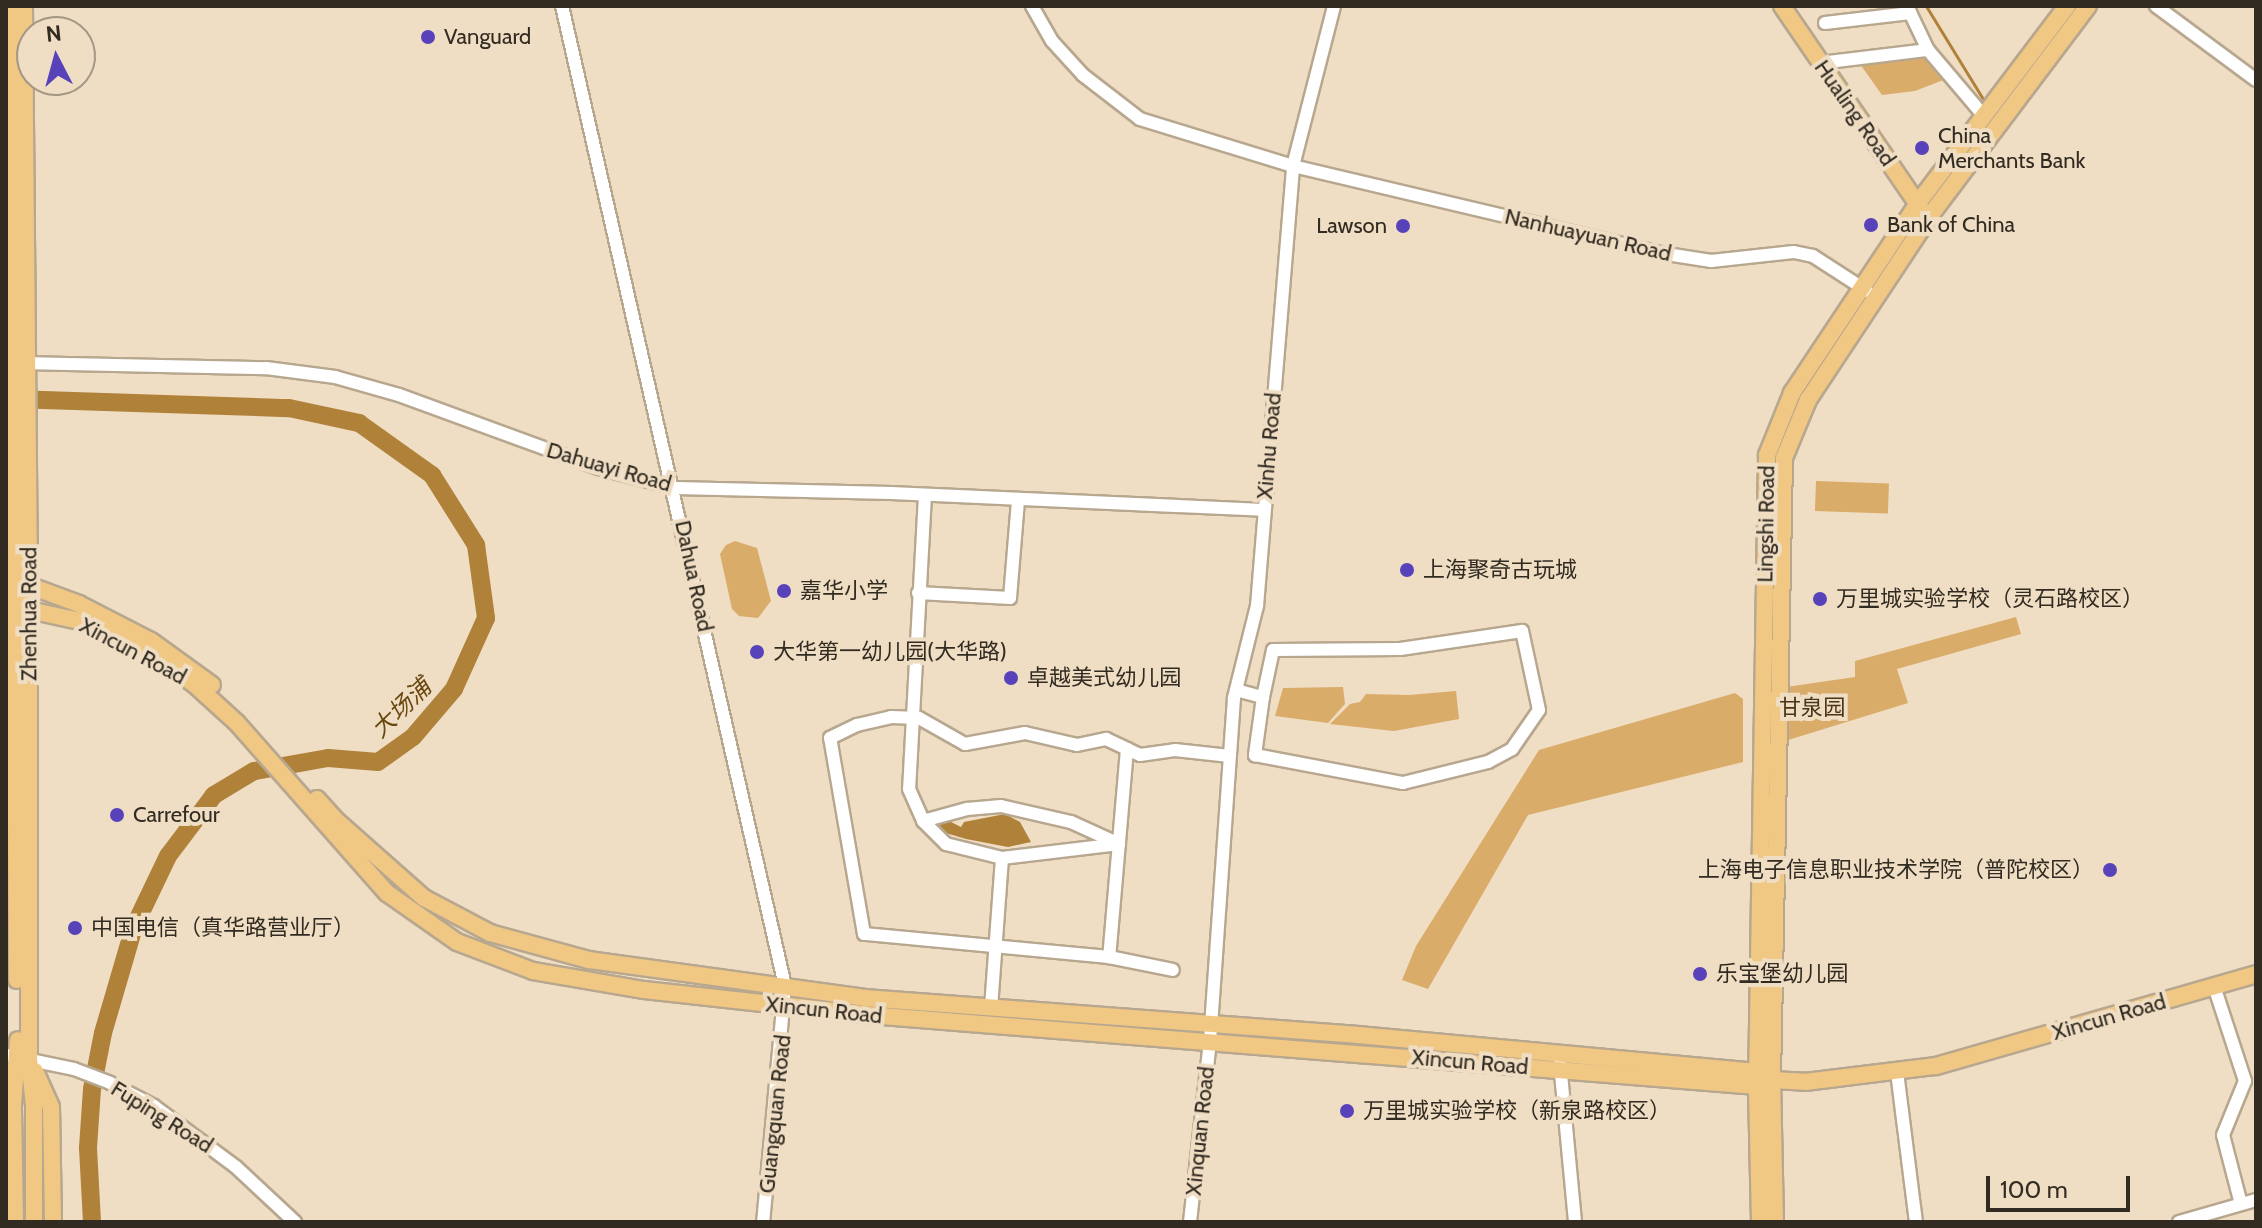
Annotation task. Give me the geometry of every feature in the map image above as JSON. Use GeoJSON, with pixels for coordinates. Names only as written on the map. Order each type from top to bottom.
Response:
{"type":"FeatureCollection","features":[{"type":"Feature","properties":{"kind":"main road","name":"Zhenhua Road"},"geometry":{"type":"LineString","coordinates":[[11,6],[21,363]]}},
{"type":"Feature","properties":{"kind":"main road","name":"Zhenhua Road"},"geometry":{"type":"LineString","coordinates":[[15,1222],[13,1105],[17,1057],[17,580],[24,6]]}},
{"type":"Feature","properties":{"kind":"main road","name":"Hualing Road"},"geometry":{"type":"LineString","coordinates":[[1782,6],[1928,220]]}},
{"type":"Feature","properties":{"kind":"main road","name":"Lingshi Road"},"geometry":{"type":"LineString","coordinates":[[1762,1080],[1784,458],[1808,400],[1918,203],[2067,6]]}},
{"type":"Feature","properties":{"kind":"main road","name":"Lingshi Road"},"geometry":{"type":"LineString","coordinates":[[1870,292],[1928,220],[2088,6]]}},
{"type":"Feature","properties":{"kind":"main road","name":"Xincun Road"},"geometry":{"type":"LineString","coordinates":[[17,580],[79,604],[198,672],[387,893],[457,942],[533,971],[644,990],[786,1006],[1210,1033],[1799,1082],[1897,1072],[1962,1060],[2256,974]]}},
{"type":"Feature","properties":{"kind":"main road","name":"Xincun Road"},"geometry":{"type":"LineString","coordinates":[[17,606],[80,621],[145,652],[193,683],[260,741]]}},
{"type":"Feature","properties":{"kind":"main road","name":"Xincun Road"},"geometry":{"type":"LineString","coordinates":[[306,795],[424,898],[490,933],[589,960],[866,998],[991,1008],[1210,1033]]}},
{"type":"Feature","properties":{"kind":"main road","name":"Zhenhua Road"},"geometry":{"type":"LineString","coordinates":[[17,1057],[34,1106],[34,1222]]}},
{"type":"Feature","properties":{"kind":"main road"},"geometry":{"type":"LineString","coordinates":[[6,1080],[17,1057]]}},
{"type":"Feature","properties":{"kind":"main road"},"geometry":{"type":"LineString","coordinates":[[17,1057],[51,1107],[53,1222]]}},
{"type":"Feature","properties":{"kind":"main road"},"geometry":{"type":"LineString","coordinates":[[1760,1222],[1762,1080]]}},
{"type":"Feature","properties":{"kind":"main road"},"geometry":{"type":"LineString","coordinates":[[1762,1080],[1775,1222]]}},
{"type":"Feature","properties":{"kind":"street","name":"Dahua Road"},"geometry":{"type":"LineString","coordinates":[[562,6],[675,488],[785,986],[786,1006]]}},
{"type":"Feature","properties":{"kind":"street"},"geometry":{"type":"LineString","coordinates":[[1032,6],[1052,41],[1083,75],[1140,119],[1293,166]]}},
{"type":"Feature","properties":{"kind":"street","name":"Xinhu Road"},"geometry":{"type":"LineString","coordinates":[[1210,1033],[1236,690],[1257,606],[1293,166],[1334,6]]}},
{"type":"Feature","properties":{"kind":"street"},"geometry":{"type":"LineString","coordinates":[[2156,6],[2256,80]]}},
{"type":"Feature","properties":{"kind":"street"},"geometry":{"type":"LineString","coordinates":[[1825,23],[1909,9],[1928,50],[1984,116]]}},
{"type":"Feature","properties":{"kind":"street"},"geometry":{"type":"LineString","coordinates":[[1820,63],[1928,50]]}},
{"type":"Feature","properties":{"kind":"street","name":"Nanhuayuan Road"},"geometry":{"type":"LineString","coordinates":[[1293,166],[1660,253],[1711,261],[1794,252],[1813,256],[1870,292]]}},
{"type":"Feature","properties":{"kind":"street","name":"Dahuayi Road"},"geometry":{"type":"LineString","coordinates":[[21,363],[266,368],[335,377],[399,395],[598,468],[675,488],[1263,510]]}},
{"type":"Feature","properties":{"kind":"street"},"geometry":{"type":"LineString","coordinates":[[925,495],[909,789],[923,821],[946,844],[1002,858],[1119,844]]}},
{"type":"Feature","properties":{"kind":"street"},"geometry":{"type":"LineString","coordinates":[[918,593],[1010,598],[1018,500]]}},
{"type":"Feature","properties":{"kind":"street"},"geometry":{"type":"LineString","coordinates":[[1522,631],[1539,710],[1512,749],[1488,762],[1403,783],[1255,755],[1263,697],[1273,650],[1400,649],[1522,631]]}},
{"type":"Feature","properties":{"kind":"street"},"geometry":{"type":"LineString","coordinates":[[1236,690],[1263,697]]}},
{"type":"Feature","properties":{"kind":"street"},"geometry":{"type":"LineString","coordinates":[[1173,970],[1109,957],[864,934],[830,738],[857,725],[891,717],[932,724],[946,736],[965,744],[1025,733],[1061,744],[1077,745],[1106,739],[1140,755],[1175,750],[1230,756]]}},
{"type":"Feature","properties":{"kind":"street"},"geometry":{"type":"LineString","coordinates":[[1109,957],[1127,749]]}},
{"type":"Feature","properties":{"kind":"street"},"geometry":{"type":"LineString","coordinates":[[923,821],[967,809],[1001,806],[1071,822],[1119,844]]}},
{"type":"Feature","properties":{"kind":"street"},"geometry":{"type":"LineString","coordinates":[[991,1008],[1002,858]]}},
{"type":"Feature","properties":{"kind":"street"},"geometry":{"type":"LineString","coordinates":[[2214,986],[2245,1081],[2223,1135],[2241,1204]]}},
{"type":"Feature","properties":{"kind":"street","name":"Guangquan Road"},"geometry":{"type":"LineString","coordinates":[[763,1222],[786,1006]]}},
{"type":"Feature","properties":{"kind":"street","name":"Xinquan Road"},"geometry":{"type":"LineString","coordinates":[[1190,1222],[1210,1033]]}},
{"type":"Feature","properties":{"kind":"street","name":"Fuping Road"},"geometry":{"type":"LineString","coordinates":[[17,1057],[74,1069],[110,1083],[199,1137],[295,1222]]}},
{"type":"Feature","properties":{"kind":"street"},"geometry":{"type":"LineString","coordinates":[[1560,1063],[1575,1222]]}},
{"type":"Feature","properties":{"kind":"street"},"geometry":{"type":"LineString","coordinates":[[1897,1072],[1916,1222]]}},
{"type":"Feature","properties":{"kind":"street"},"geometry":{"type":"LineString","coordinates":[[2179,1222],[2256,1200]]}},
{"type":"Feature","properties":{"kind":"green space"},"geometry":{"type":"Polygon","coordinates":[[[1927,56],[1946,79],[1915,91],[1882,95],[1860,64],[1927,56]]]}},
{"type":"Feature","properties":{"kind":"green space"},"geometry":{"type":"Polygon","coordinates":[[[1816,481],[1889,484],[1888,514],[1815,511],[1816,481]]]}},
{"type":"Feature","properties":{"kind":"green space"},"geometry":{"type":"Polygon","coordinates":[[[735,541],[757,548],[771,601],[758,618],[739,616],[732,609],[720,554],[726,545],[735,541]]]}},
{"type":"Feature","properties":{"kind":"green space","name":"甘泉园"},"geometry":{"type":"Polygon","coordinates":[[[2016,617],[2021,634],[1897,669],[1908,703],[1785,741],[1786,687],[1855,677],[1855,661],[2016,617]]]}},
{"type":"Feature","properties":{"kind":"green space"},"geometry":{"type":"Polygon","coordinates":[[[1343,687],[1345,704],[1328,723],[1275,716],[1283,688],[1343,687]]]}},
{"type":"Feature","properties":{"kind":"green space"},"geometry":{"type":"Polygon","coordinates":[[[1456,691],[1459,719],[1394,731],[1330,724],[1350,704],[1360,702],[1366,694],[1409,695],[1456,691]]]}},
{"type":"Feature","properties":{"kind":"green space"},"geometry":{"type":"Polygon","coordinates":[[[1735,693],[1743,699],[1743,762],[1528,815],[1428,989],[1402,980],[1416,946],[1539,750],[1735,693]]]}},
{"type":"Feature","properties":{"kind":"shaded area"},"geometry":{"type":"Polygon","coordinates":[[[1005,814],[1020,822],[1031,842],[1008,847],[946,833],[939,826],[947,820],[961,827],[964,822],[1005,814]]]}},
{"type":"Feature","properties":{"kind":"waterway"},"geometry":{"type":"LineString","coordinates":[[1926,6],[1986,104]]}},
{"type":"Feature","properties":{"kind":"waterway","name":"大场浦"},"geometry":{"type":"LineString","coordinates":[[13,399],[289,408],[359,423],[432,475],[476,545],[486,618],[454,689],[413,737],[378,762],[328,758],[254,771],[214,795],[168,856],[134,927],[103,1033],[92,1089],[88,1148],[92,1222]]}},
{"type":"Feature","properties":{"kind":"place","name":"Vanguard"},"geometry":{"type":"Point","coordinates":[428,37]}},
{"type":"Feature","properties":{"kind":"place","name":"China Merchants Bank"},"geometry":{"type":"Point","coordinates":[1922,148]}},
{"type":"Feature","properties":{"kind":"place","name":"Bank of China"},"geometry":{"type":"Point","coordinates":[1871,225]}},
{"type":"Feature","properties":{"kind":"place","name":"Lawson"},"geometry":{"type":"Point","coordinates":[1403,226]}},
{"type":"Feature","properties":{"kind":"place","name":"上海聚奇古玩城"},"geometry":{"type":"Point","coordinates":[1407,570]}},
{"type":"Feature","properties":{"kind":"place","name":"嘉华小学"},"geometry":{"type":"Point","coordinates":[784,591]}},
{"type":"Feature","properties":{"kind":"place","name":"万里城实验学校（灵石路校区）"},"geometry":{"type":"Point","coordinates":[1820,599]}},
{"type":"Feature","properties":{"kind":"place","name":"大华第一幼儿园(大华路)"},"geometry":{"type":"Point","coordinates":[757,652]}},
{"type":"Feature","properties":{"kind":"place","name":"卓越美式幼儿园"},"geometry":{"type":"Point","coordinates":[1011,678]}},
{"type":"Feature","properties":{"kind":"place","name":"Carrefour"},"geometry":{"type":"Point","coordinates":[117,815]}},
{"type":"Feature","properties":{"kind":"place","name":"上海电子信息职业技术学院（普陀校区）"},"geometry":{"type":"Point","coordinates":[2110,870]}},
{"type":"Feature","properties":{"kind":"place","name":"中国电信（真华路营业厅）"},"geometry":{"type":"Point","coordinates":[75,928]}},
{"type":"Feature","properties":{"kind":"place","name":"乐宝堡幼儿园"},"geometry":{"type":"Point","coordinates":[1700,974]}},
{"type":"Feature","properties":{"kind":"place","name":"万里城实验学校（新泉路校区）"},"geometry":{"type":"Point","coordinates":[1347,1111]}}]}
